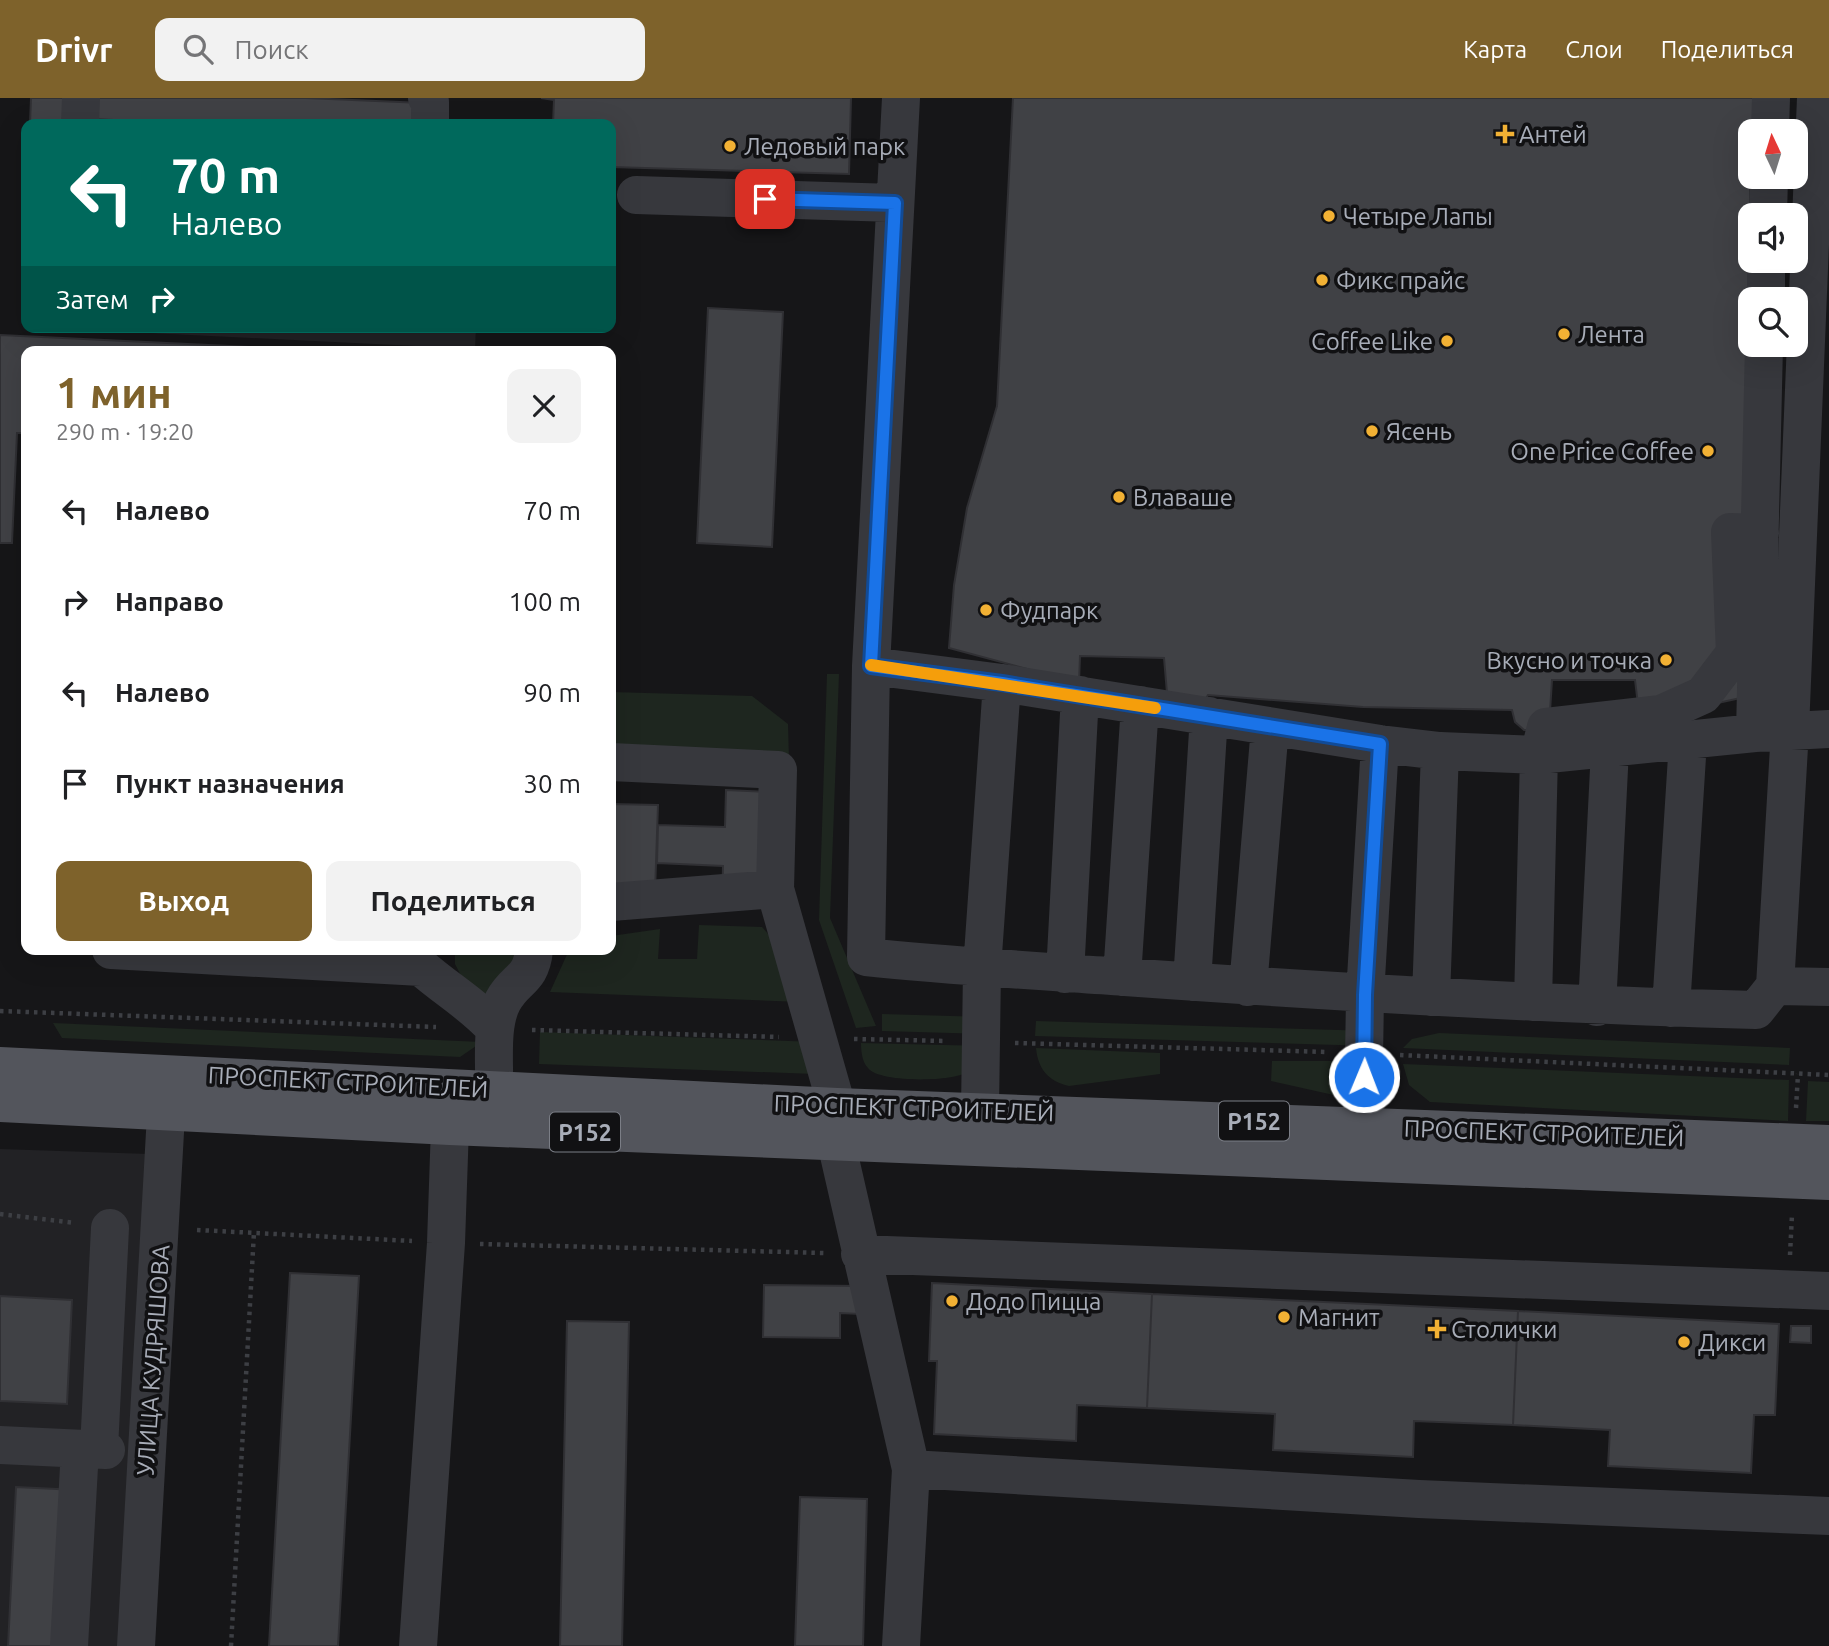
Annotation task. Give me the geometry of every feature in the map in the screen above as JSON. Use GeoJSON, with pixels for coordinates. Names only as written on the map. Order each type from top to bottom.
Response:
{"type":"FeatureCollection","features":[{"type":"Feature","properties":{"kind":"main road","name":"ПРОСПЕКТ СТРОИТЕЛЕЙ"},"geometry":{"type":"LineString","coordinates":[[0,1066],[494,1089],[836,1124],[1829,1181]]}},
{"type":"Feature","properties":{"kind":"main road","name":"ПРОСПЕКТ СТРОИТЕЛЕЙ"},"geometry":{"type":"LineString","coordinates":[[0,1103],[450,1126],[836,1124],[980,1110],[1829,1144]]}},
{"type":"Feature","properties":{"kind":"street"},"geometry":{"type":"LineString","coordinates":[[80,119],[82,98]]}},
{"type":"Feature","properties":{"kind":"street"},"geometry":{"type":"LineString","coordinates":[[427,98],[430,102],[430,119]]}},
{"type":"Feature","properties":{"kind":"street"},"geometry":{"type":"LineString","coordinates":[[901,98],[871,666],[866,957],[982,969],[1365,995],[1597,1007],[1756,1010],[1775,986],[1772,732],[1760,533],[1764,357]]}},
{"type":"Feature","properties":{"kind":"street"},"geometry":{"type":"LineString","coordinates":[[1770,119],[1771,98]]}},
{"type":"Feature","properties":{"kind":"street"},"geometry":{"type":"LineString","coordinates":[[1772,732],[1816,98]]}},
{"type":"Feature","properties":{"kind":"street"},"geometry":{"type":"LineString","coordinates":[[636,195],[895,203]]}},
{"type":"Feature","properties":{"kind":"street"},"geometry":{"type":"LineString","coordinates":[[1533,1002],[1539,755],[1546,727],[1661,714],[1703,695],[1735,653],[1730,532],[1760,533]]}},
{"type":"Feature","properties":{"kind":"street"},"geometry":{"type":"LineString","coordinates":[[871,666],[1002,683],[1270,727],[1440,751],[1539,755],[1772,732],[1829,729]]}},
{"type":"Feature","properties":{"kind":"street"},"geometry":{"type":"LineString","coordinates":[[980,1110],[982,969],[1002,683]]}},
{"type":"Feature","properties":{"kind":"street"},"geometry":{"type":"LineString","coordinates":[[1065,974],[1080,695]]}},
{"type":"Feature","properties":{"kind":"street"},"geometry":{"type":"LineString","coordinates":[[1122,977],[1140,705]]}},
{"type":"Feature","properties":{"kind":"street"},"geometry":{"type":"LineString","coordinates":[[1192,982],[1209,716]]}},
{"type":"Feature","properties":{"kind":"street"},"geometry":{"type":"LineString","coordinates":[[1248,987],[1270,727]]}},
{"type":"Feature","properties":{"kind":"street"},"geometry":{"type":"LineString","coordinates":[[1671,1008],[1688,741]]}},
{"type":"Feature","properties":{"kind":"street"},"geometry":{"type":"LineString","coordinates":[[1363,1125],[1365,995],[1380,744]]}},
{"type":"Feature","properties":{"kind":"street"},"geometry":{"type":"LineString","coordinates":[[1597,1007],[1611,748]]}},
{"type":"Feature","properties":{"kind":"street"},"geometry":{"type":"LineString","coordinates":[[1431,997],[1440,751]]}},
{"type":"Feature","properties":{"kind":"street"},"geometry":{"type":"LineString","coordinates":[[616,762],[778,769],[775,889],[818,1038],[860,1254],[911,1469],[901,1646]]}},
{"type":"Feature","properties":{"kind":"street"},"geometry":{"type":"LineString","coordinates":[[616,902],[775,889]]}},
{"type":"Feature","properties":{"kind":"street"},"geometry":{"type":"LineString","coordinates":[[305,955],[421,958],[453,995],[473,1004],[495,1029]]}},
{"type":"Feature","properties":{"kind":"street"},"geometry":{"type":"LineString","coordinates":[[494,1089],[495,1029],[503,1001],[532,967],[533,955]]}},
{"type":"Feature","properties":{"kind":"street"},"geometry":{"type":"LineString","coordinates":[[1775,986],[1829,987]]}},
{"type":"Feature","properties":{"kind":"street","name":"УЛИЦА КУДРЯШОВА"},"geometry":{"type":"LineString","coordinates":[[136,1646],[168,1074]]}},
{"type":"Feature","properties":{"kind":"street"},"geometry":{"type":"LineString","coordinates":[[418,1646],[446,1243],[450,1126]]}},
{"type":"Feature","properties":{"kind":"street"},"geometry":{"type":"LineString","coordinates":[[69,1646],[110,1228]]}},
{"type":"Feature","properties":{"kind":"street"},"geometry":{"type":"LineString","coordinates":[[860,1254],[1829,1292]]}},
{"type":"Feature","properties":{"kind":"street"},"geometry":{"type":"LineString","coordinates":[[0,1445],[147,1453]]}},
{"type":"Feature","properties":{"kind":"street"},"geometry":{"type":"LineString","coordinates":[[911,1469],[1405,1498],[1829,1516]]}},
{"type":"Feature","properties":{"kind":"path"},"geometry":{"type":"LineString","coordinates":[[0,1011],[440,1027]]}},
{"type":"Feature","properties":{"kind":"path"},"geometry":{"type":"LineString","coordinates":[[495,1029],[1365,1053],[1829,1075]]}},
{"type":"Feature","properties":{"kind":"path"},"geometry":{"type":"LineString","coordinates":[[161,1229],[254,1231],[446,1243],[860,1254]]}},
{"type":"Feature","properties":{"kind":"path"},"geometry":{"type":"LineString","coordinates":[[231,1646],[254,1231]]}},
{"type":"Feature","properties":{"kind":"shaded area"},"geometry":{"type":"Polygon","coordinates":[[[150,333],[476,333],[475,346],[414,346],[150,333]]]}},
{"type":"Feature","properties":{"kind":"shaded area"},"geometry":{"type":"Polygon","coordinates":[[[827,674],[839,674],[830,918],[876,1026],[856,1028],[819,920],[827,674]]]}},
{"type":"Feature","properties":{"kind":"shaded area"},"geometry":{"type":"Polygon","coordinates":[[[616,692],[752,696],[788,724],[789,760],[616,753],[616,692]]]}},
{"type":"Feature","properties":{"kind":"shaded area"},"geometry":{"type":"Polygon","coordinates":[[[699,925],[762,927],[785,953],[802,1002],[550,992],[567,955],[616,955],[616,935],[660,929],[658,959],[697,959],[699,925]]]}},
{"type":"Feature","properties":{"kind":"shaded area"},"geometry":{"type":"Polygon","coordinates":[[[455,955],[529,955],[506,997],[473,999],[455,964],[455,955]]]}},
{"type":"Feature","properties":{"kind":"shaded area"},"geometry":{"type":"Polygon","coordinates":[[[882,1014],[986,1017],[986,1034],[882,1031],[882,1014]]]}},
{"type":"Feature","properties":{"kind":"shaded area"},"geometry":{"type":"Polygon","coordinates":[[[1036,1021],[1373,1031],[1372,1046],[1035,1036],[1036,1021]]]}},
{"type":"Feature","properties":{"kind":"shaded area"},"geometry":{"type":"Polygon","coordinates":[[[53,1023],[482,1042],[460,1057],[62,1038],[53,1023]]]}},
{"type":"Feature","properties":{"kind":"shaded area"},"geometry":{"type":"Polygon","coordinates":[[[540,1032],[816,1042],[815,1074],[539,1064],[540,1032]]]}},
{"type":"Feature","properties":{"kind":"shaded area"},"geometry":{"type":"Polygon","coordinates":[[[1439,1033],[1790,1048],[1789,1065],[1403,1048],[1412,1039],[1439,1033]]]}},
{"type":"Feature","properties":{"kind":"shaded area"},"geometry":{"type":"Polygon","coordinates":[[[861,1043],[986,1046],[967,1072],[947,1078],[916,1079],[875,1073],[864,1063],[861,1043]]]}},
{"type":"Feature","properties":{"kind":"shaded area"},"geometry":{"type":"Polygon","coordinates":[[[1036,1048],[1160,1053],[1160,1074],[1069,1086],[1055,1081],[1045,1073],[1036,1048]]]}},
{"type":"Feature","properties":{"kind":"shaded area"},"geometry":{"type":"Polygon","coordinates":[[[1272,1061],[1372,1061],[1347,1098],[1271,1081],[1272,1061]]]}},
{"type":"Feature","properties":{"kind":"shaded area"},"geometry":{"type":"Polygon","coordinates":[[[1403,1064],[1789,1080],[1788,1121],[1430,1102],[1409,1085],[1403,1064]]]}},
{"type":"Feature","properties":{"kind":"shaded area"},"geometry":{"type":"Polygon","coordinates":[[[1808,1081],[1829,1082],[1829,1121],[1806,1121],[1808,1081]]]}},
{"type":"Feature","properties":{"kind":"shaded area"},"geometry":{"type":"Polygon","coordinates":[[[0,1149],[149,1154],[128,1646],[0,1646],[0,1149]]]}},
{"type":"Feature","properties":{"kind":"building"},"geometry":{"type":"Polygon","coordinates":[[[31,98],[67,98],[65,119],[30,119],[31,98]]]}},
{"type":"Feature","properties":{"kind":"building"},"geometry":{"type":"Polygon","coordinates":[[[95,98],[306,98],[423,103],[422,119],[93,119],[95,98]]]}},
{"type":"Feature","properties":{"kind":"building","name":"Ледовый парк"},"geometry":{"type":"Polygon","coordinates":[[[541,98],[851,98],[849,174],[616,167],[616,119],[553,119],[554,100],[541,98]]]}},
{"type":"Feature","properties":{"kind":"building","name":"Ясень"},"geometry":{"type":"Polygon","coordinates":[[[1013,98],[1770,98],[1769,119],[1738,119],[1738,189],[1750,189],[1750,203],[1738,203],[1738,273],[1750,273],[1750,287],[1738,287],[1738,357],[1751,357],[1773,691],[1713,704],[1639,713],[1635,680],[1552,680],[1550,712],[1536,730],[1524,730],[1515,722],[1512,710],[1363,707],[1208,695],[1202,705],[1167,693],[1164,658],[1080,656],[1079,683],[949,648],[954,585],[967,508],[997,406],[1013,98]]]}},
{"type":"Feature","properties":{"kind":"building"},"geometry":{"type":"Polygon","coordinates":[[[708,308],[783,312],[772,547],[697,543],[708,308]]]}},
{"type":"Feature","properties":{"kind":"building"},"geometry":{"type":"Polygon","coordinates":[[[0,335],[230,346],[21,346],[21,433],[17,433],[12,543],[0,543],[0,335]]]}},
{"type":"Feature","properties":{"kind":"building"},"geometry":{"type":"Polygon","coordinates":[[[726,790],[768,792],[764,907],[722,906],[723,866],[657,863],[658,825],[725,827],[726,790]]]}},
{"type":"Feature","properties":{"kind":"building"},"geometry":{"type":"Polygon","coordinates":[[[616,804],[658,805],[655,892],[616,890],[616,804]]]}},
{"type":"Feature","properties":{"kind":"building"},"geometry":{"type":"Polygon","coordinates":[[[290,1273],[359,1276],[338,1646],[269,1646],[290,1273]]]}},
{"type":"Feature","properties":{"kind":"building"},"geometry":{"type":"Polygon","coordinates":[[[932,1283],[1152,1294],[1147,1408],[1077,1405],[1076,1441],[934,1434],[937,1361],[929,1361],[932,1283]]]}},
{"type":"Feature","properties":{"kind":"building"},"geometry":{"type":"Polygon","coordinates":[[[764,1285],[860,1286],[860,1314],[840,1313],[840,1338],[763,1337],[764,1285]]]}},
{"type":"Feature","properties":{"kind":"building"},"geometry":{"type":"Polygon","coordinates":[[[1152,1294],[1518,1311],[1513,1425],[1414,1421],[1413,1457],[1273,1450],[1275,1414],[1147,1408],[1152,1294]]]}},
{"type":"Feature","properties":{"kind":"building"},"geometry":{"type":"Polygon","coordinates":[[[0,1296],[72,1300],[67,1404],[0,1401],[0,1296]]]}},
{"type":"Feature","properties":{"kind":"building"},"geometry":{"type":"Polygon","coordinates":[[[1518,1311],[1779,1324],[1775,1415],[1754,1415],[1751,1473],[1608,1466],[1610,1430],[1513,1425],[1518,1311]]]}},
{"type":"Feature","properties":{"kind":"building"},"geometry":{"type":"Polygon","coordinates":[[[567,1321],[629,1322],[622,1646],[560,1646],[567,1321]]]}},
{"type":"Feature","properties":{"kind":"building"},"geometry":{"type":"Polygon","coordinates":[[[1791,1326],[1811,1326],[1811,1343],[1790,1342],[1791,1326]]]}},
{"type":"Feature","properties":{"kind":"building"},"geometry":{"type":"Polygon","coordinates":[[[16,1487],[77,1490],[69,1646],[8,1646],[16,1487]]]}},
{"type":"Feature","properties":{"kind":"building"},"geometry":{"type":"Polygon","coordinates":[[[800,1497],[867,1499],[863,1646],[795,1646],[800,1497]]]}},
{"type":"Feature","properties":{"kind":"slow traffic"},"geometry":{"type":"LineString","coordinates":[[871,665],[1155,708]]}},
{"type":"Feature","properties":{"kind":"place","name":"Антей"},"geometry":{"type":"Point","coordinates":[1505,134]}},
{"type":"Feature","properties":{"kind":"place","name":"Ледовый парк"},"geometry":{"type":"Point","coordinates":[730,146]}},
{"type":"Feature","properties":{"kind":"place","name":"Четыре Лапы"},"geometry":{"type":"Point","coordinates":[1329,216]}},
{"type":"Feature","properties":{"kind":"place","name":"Фикс прайс"},"geometry":{"type":"Point","coordinates":[1322,280]}},
{"type":"Feature","properties":{"kind":"place","name":"Лента"},"geometry":{"type":"Point","coordinates":[1564,334]}},
{"type":"Feature","properties":{"kind":"place","name":"Coffee Like"},"geometry":{"type":"Point","coordinates":[1447,341]}},
{"type":"Feature","properties":{"kind":"place","name":"Ясень"},"geometry":{"type":"Point","coordinates":[1372,431]}},
{"type":"Feature","properties":{"kind":"place","name":"One Price Coffee"},"geometry":{"type":"Point","coordinates":[1708,451]}},
{"type":"Feature","properties":{"kind":"place","name":"Влаваше"},"geometry":{"type":"Point","coordinates":[1119,497]}},
{"type":"Feature","properties":{"kind":"place","name":"Фудпарк"},"geometry":{"type":"Point","coordinates":[986,610]}},
{"type":"Feature","properties":{"kind":"place","name":"Вкусно и точка"},"geometry":{"type":"Point","coordinates":[1666,660]}},
{"type":"Feature","properties":{"kind":"place","name":"Додо Пицца"},"geometry":{"type":"Point","coordinates":[952,1301]}},
{"type":"Feature","properties":{"kind":"place","name":"Магнит"},"geometry":{"type":"Point","coordinates":[1284,1317]}},
{"type":"Feature","properties":{"kind":"place","name":"Столички"},"geometry":{"type":"Point","coordinates":[1437,1329]}},
{"type":"Feature","properties":{"kind":"place","name":"Дикси"},"geometry":{"type":"Point","coordinates":[1684,1342]}},
{"type":"Feature","properties":{"kind":"route"},"geometry":{"type":"LineString","coordinates":[[765,199],[895,203],[871,666],[1002,683],[1380,744],[1365,995],[1364,1077]]}}]}
